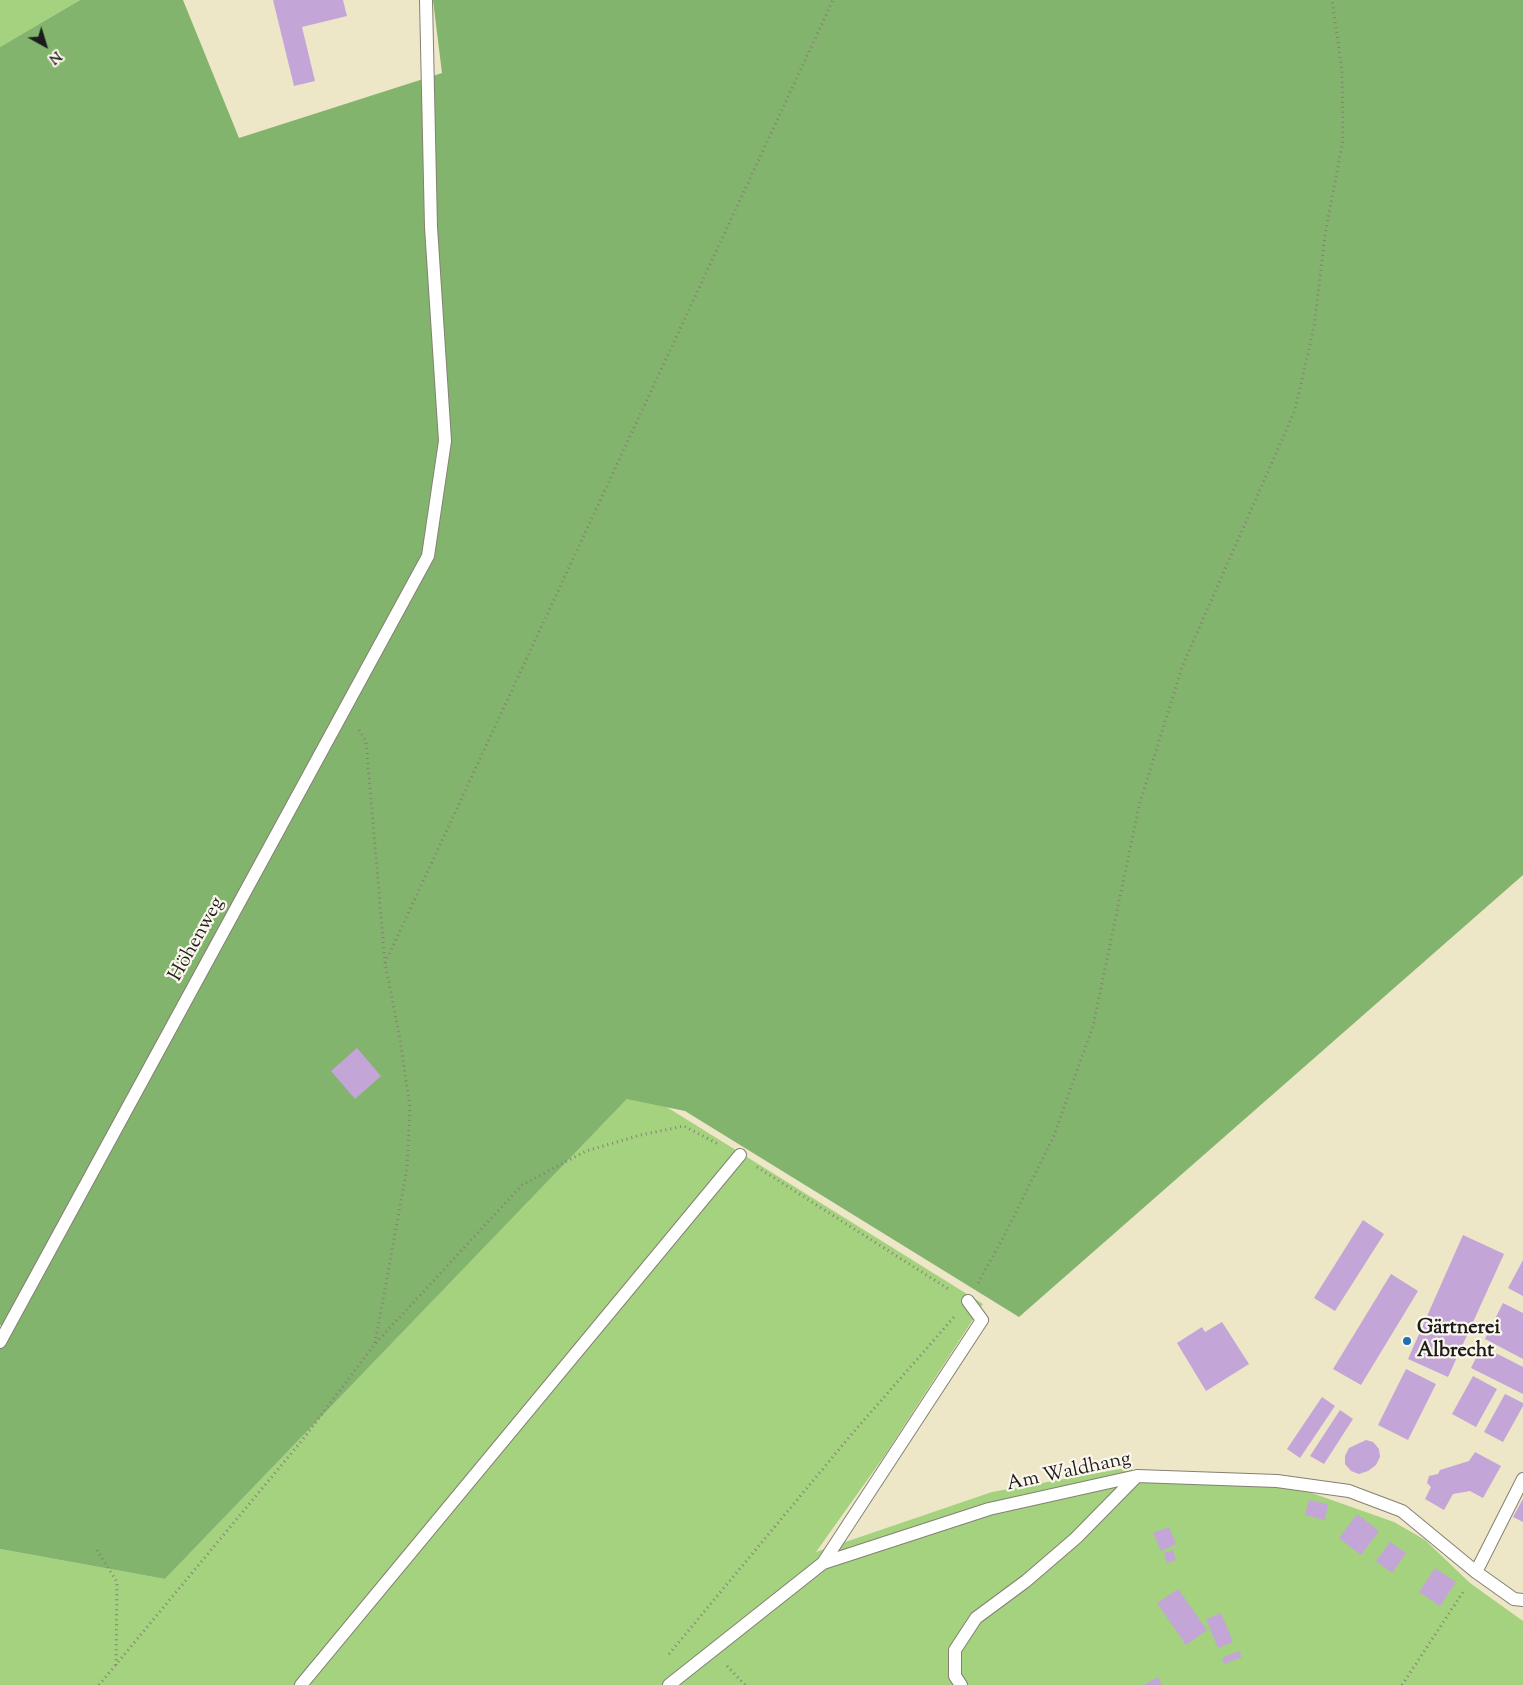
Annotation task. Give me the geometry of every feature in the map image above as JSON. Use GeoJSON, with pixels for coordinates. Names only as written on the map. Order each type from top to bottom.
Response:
{"type":"FeatureCollection","features":[{"type":"Feature","properties":{"kind":"lane","name":"Höhenweg"},"geometry":{"type":"LineString","coordinates":[[0,1342],[428,556],[445,441],[431,227],[426,0]]}},
{"type":"Feature","properties":{"kind":"lane"},"geometry":{"type":"LineString","coordinates":[[301,1685],[740,1155]]}},
{"type":"Feature","properties":{"kind":"lane"},"geometry":{"type":"LineString","coordinates":[[823,1563],[982,1320],[968,1301]]}},
{"type":"Feature","properties":{"kind":"lane"},"geometry":{"type":"LineString","coordinates":[[961,1685],[955,1676],[955,1650],[976,1618],[1026,1581],[1076,1538],[1136,1476]]}},
{"type":"Feature","properties":{"kind":"lane","name":"Am Waldhang"},"geometry":{"type":"LineString","coordinates":[[669,1685],[823,1563],[989,1508],[1136,1476],[1277,1481],[1349,1491],[1402,1511],[1476,1572],[1514,1599],[1523,1600]]}},
{"type":"Feature","properties":{"kind":"lane"},"geometry":{"type":"LineString","coordinates":[[1476,1572],[1523,1479]]}},
{"type":"Feature","properties":{"kind":"path"},"geometry":{"type":"LineString","coordinates":[[385,963],[834,0]]}},
{"type":"Feature","properties":{"kind":"path"},"geometry":{"type":"LineString","coordinates":[[668,1655],[851,1435],[968,1301],[1003,1238],[1053,1138],[1093,1026],[1139,806],[1182,667],[1295,410],[1314,327],[1325,234],[1343,140],[1342,70],[1332,0]]}},
{"type":"Feature","properties":{"kind":"path"},"geometry":{"type":"LineString","coordinates":[[346,708],[366,741],[385,963],[400,1040],[410,1108],[407,1168],[374,1345]]}},
{"type":"Feature","properties":{"kind":"path"},"geometry":{"type":"LineString","coordinates":[[99,1685],[304,1438],[374,1345],[522,1184],[586,1151],[641,1135],[684,1126],[740,1155],[968,1301]]}},
{"type":"Feature","properties":{"kind":"path"},"geometry":{"type":"LineString","coordinates":[[97,1550],[117,1582],[116,1666]]}},
{"type":"Feature","properties":{"kind":"path"},"geometry":{"type":"LineString","coordinates":[[1402,1685],[1476,1572]]}},
{"type":"Feature","properties":{"kind":"green space"},"geometry":{"type":"Polygon","coordinates":[[[0,0],[80,0],[0,47],[0,0]]]}},
{"type":"Feature","properties":{"kind":"green space"},"geometry":{"type":"Polygon","coordinates":[[[80,0],[183,0],[239,138],[442,73],[433,0],[1523,0],[1523,875],[1019,1317],[685,1111],[627,1099],[165,1579],[0,1549],[0,1348],[12,1326],[0,1325],[0,47],[80,0]]]}},
{"type":"Feature","properties":{"kind":"green space"},"geometry":{"type":"Polygon","coordinates":[[[649,1096],[983,1304],[885,1455],[816,1552],[992,1492],[1120,1469],[1275,1480],[1394,1522],[1425,1540],[1470,1583],[1523,1621],[1523,1685],[0,1685],[0,1549],[165,1579],[627,1099],[649,1096]]]}},
{"type":"Feature","properties":{"kind":"building"},"geometry":{"type":"Polygon","coordinates":[[[273,0],[343,0],[347,16],[302,27],[315,81],[294,86],[273,0]]]}},
{"type":"Feature","properties":{"kind":"building"},"geometry":{"type":"Polygon","coordinates":[[[357,1048],[381,1076],[355,1099],[331,1071],[357,1048]]]}},
{"type":"Feature","properties":{"kind":"building"},"geometry":{"type":"Polygon","coordinates":[[[1363,1220],[1384,1234],[1335,1311],[1314,1298],[1363,1220]]]}},
{"type":"Feature","properties":{"kind":"building"},"geometry":{"type":"Polygon","coordinates":[[[1463,1235],[1504,1254],[1448,1377],[1408,1359],[1463,1235]]]}},
{"type":"Feature","properties":{"kind":"building"},"geometry":{"type":"Polygon","coordinates":[[[1523,1260],[1523,1296],[1508,1288],[1523,1260]]]}},
{"type":"Feature","properties":{"kind":"building"},"geometry":{"type":"Polygon","coordinates":[[[1391,1274],[1418,1291],[1361,1385],[1333,1369],[1391,1274]]]}},
{"type":"Feature","properties":{"kind":"building"},"geometry":{"type":"Polygon","coordinates":[[[1503,1303],[1523,1313],[1523,1359],[1485,1339],[1503,1303]]]}},
{"type":"Feature","properties":{"kind":"building"},"geometry":{"type":"Polygon","coordinates":[[[1222,1322],[1249,1364],[1206,1391],[1177,1343],[1202,1327],[1205,1332],[1222,1322]]]}},
{"type":"Feature","properties":{"kind":"building"},"geometry":{"type":"Polygon","coordinates":[[[1482,1346],[1523,1367],[1523,1394],[1471,1368],[1482,1346]]]}},
{"type":"Feature","properties":{"kind":"building"},"geometry":{"type":"Polygon","coordinates":[[[1406,1369],[1436,1384],[1408,1440],[1378,1425],[1406,1369]]]}},
{"type":"Feature","properties":{"kind":"building"},"geometry":{"type":"Polygon","coordinates":[[[1473,1376],[1497,1389],[1476,1427],[1452,1414],[1473,1376]]]}},
{"type":"Feature","properties":{"kind":"building"},"geometry":{"type":"Polygon","coordinates":[[[1505,1394],[1523,1403],[1523,1406],[1503,1442],[1484,1432],[1505,1394]]]}},
{"type":"Feature","properties":{"kind":"building"},"geometry":{"type":"Polygon","coordinates":[[[1322,1397],[1335,1406],[1300,1458],[1287,1449],[1322,1397]]]}},
{"type":"Feature","properties":{"kind":"building"},"geometry":{"type":"Polygon","coordinates":[[[1340,1410],[1353,1419],[1324,1464],[1310,1456],[1340,1410]]]}},
{"type":"Feature","properties":{"kind":"building"},"geometry":{"type":"Polygon","coordinates":[[[1366,1440],[1373,1442],[1379,1449],[1380,1457],[1376,1465],[1368,1471],[1359,1474],[1351,1471],[1345,1464],[1345,1456],[1349,1448],[1366,1440]]]}},
{"type":"Feature","properties":{"kind":"building"},"geometry":{"type":"Polygon","coordinates":[[[1475,1452],[1501,1466],[1483,1498],[1470,1491],[1453,1494],[1444,1510],[1425,1499],[1431,1487],[1427,1483],[1429,1476],[1438,1474],[1440,1470],[1469,1461],[1475,1452]]]}},
{"type":"Feature","properties":{"kind":"building"},"geometry":{"type":"Polygon","coordinates":[[[1523,1499],[1523,1522],[1513,1517],[1523,1499]]]}},
{"type":"Feature","properties":{"kind":"building"},"geometry":{"type":"Polygon","coordinates":[[[1309,1500],[1328,1504],[1325,1520],[1305,1515],[1309,1500]]]}},
{"type":"Feature","properties":{"kind":"building"},"geometry":{"type":"Polygon","coordinates":[[[1357,1514],[1379,1531],[1361,1555],[1339,1538],[1357,1514]]]}},
{"type":"Feature","properties":{"kind":"building"},"geometry":{"type":"Polygon","coordinates":[[[1169,1527],[1176,1544],[1161,1551],[1153,1533],[1169,1527]]]}},
{"type":"Feature","properties":{"kind":"building"},"geometry":{"type":"Polygon","coordinates":[[[1390,1542],[1406,1553],[1392,1573],[1376,1561],[1390,1542]]]}},
{"type":"Feature","properties":{"kind":"building"},"geometry":{"type":"Polygon","coordinates":[[[1173,1550],[1176,1560],[1167,1563],[1164,1553],[1173,1550]]]}},
{"type":"Feature","properties":{"kind":"building"},"geometry":{"type":"Polygon","coordinates":[[[1435,1568],[1456,1582],[1440,1606],[1419,1592],[1435,1568]]]}},
{"type":"Feature","properties":{"kind":"building"},"geometry":{"type":"Polygon","coordinates":[[[1178,1589],[1207,1630],[1186,1645],[1157,1603],[1178,1589]]]}},
{"type":"Feature","properties":{"kind":"building"},"geometry":{"type":"Polygon","coordinates":[[[1221,1613],[1233,1642],[1218,1648],[1206,1619],[1221,1613]]]}},
{"type":"Feature","properties":{"kind":"building"},"geometry":{"type":"Polygon","coordinates":[[[1239,1651],[1242,1657],[1224,1664],[1222,1658],[1239,1651]]]}},
{"type":"Feature","properties":{"kind":"building"},"geometry":{"type":"Polygon","coordinates":[[[1158,1677],[1162,1685],[1144,1685],[1158,1677]]]}},
{"type":"Feature","properties":{"kind":"place","name":"Gärtnerei Albrecht"},"geometry":{"type":"Point","coordinates":[1407,1341]}}]}
